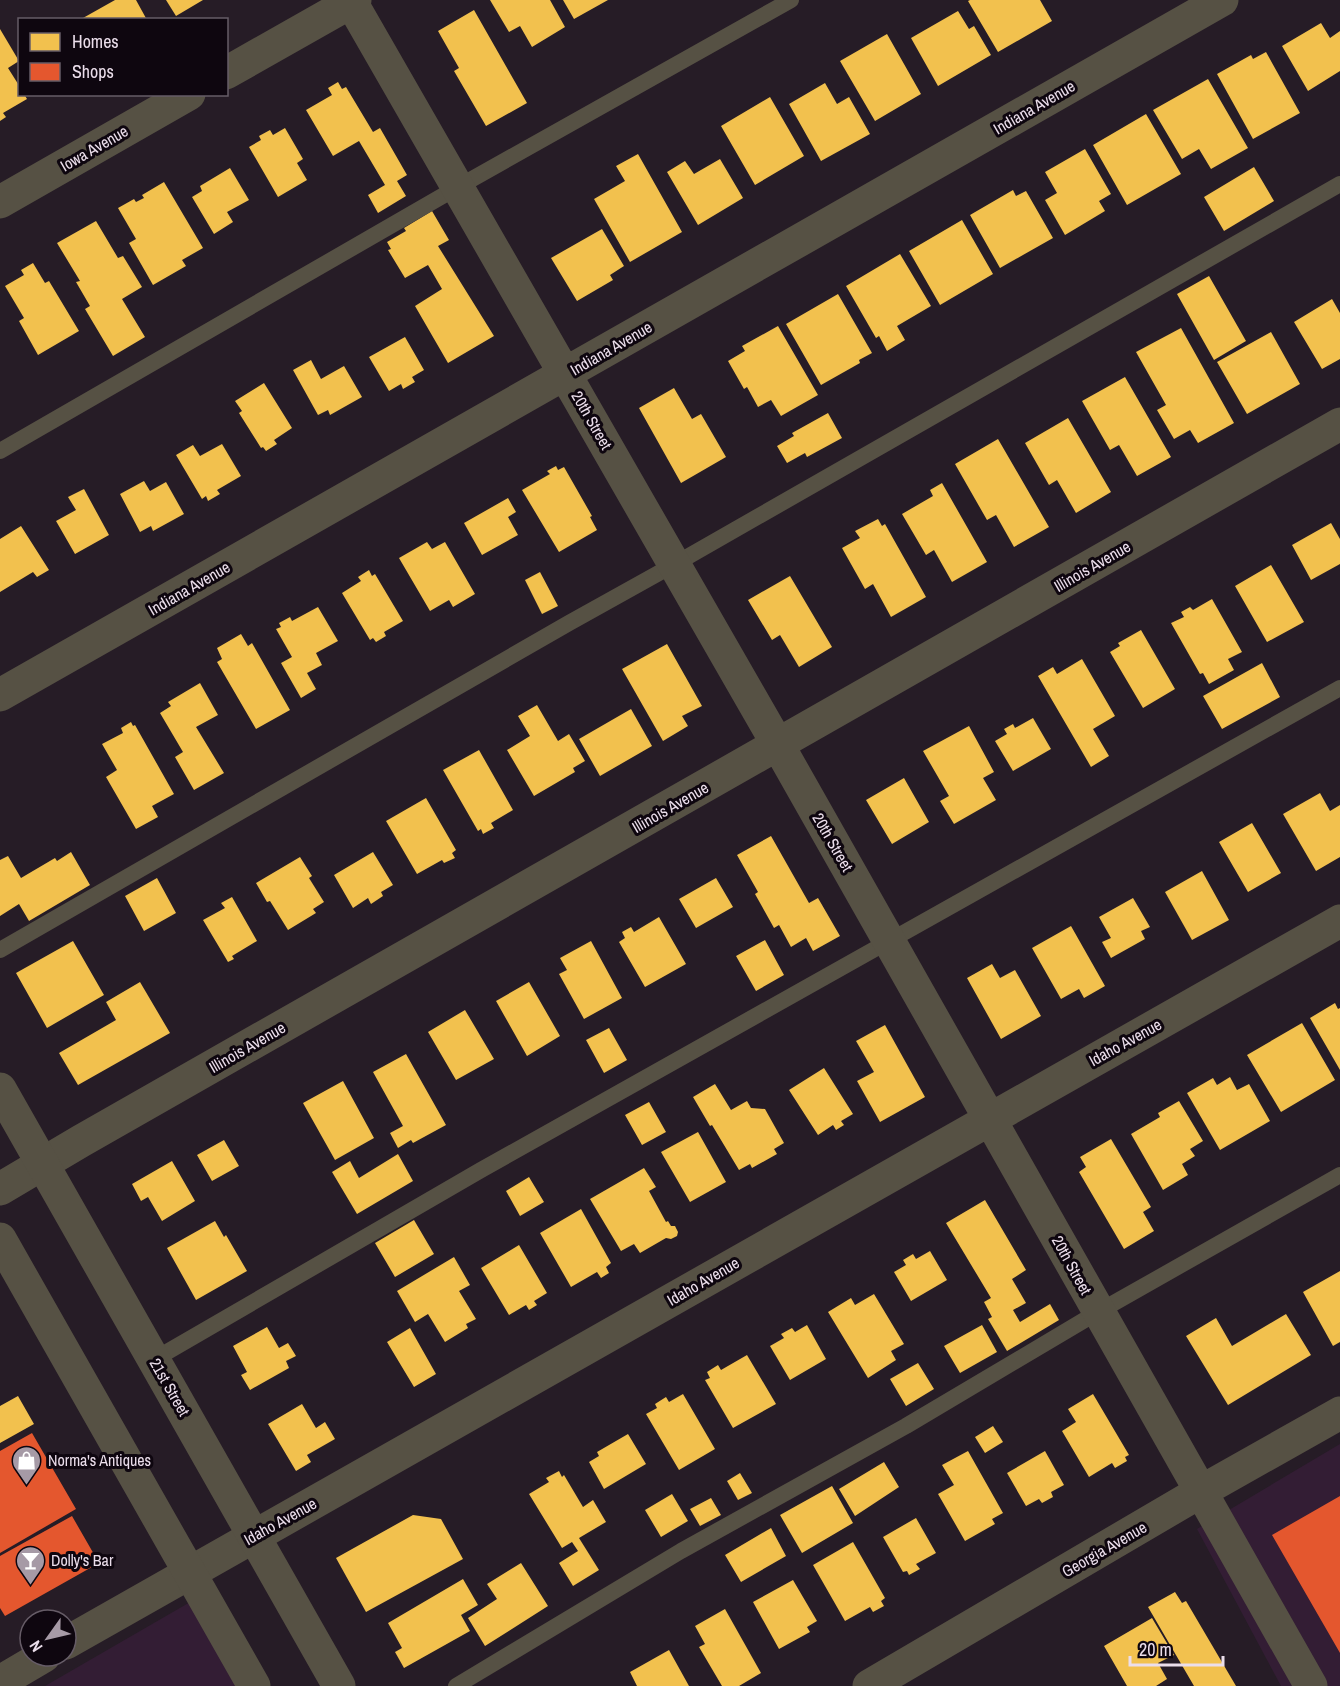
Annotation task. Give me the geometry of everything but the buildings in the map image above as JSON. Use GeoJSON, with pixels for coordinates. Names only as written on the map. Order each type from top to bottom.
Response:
{"type":"FeatureCollection","features":[{"type":"Feature","properties":{"kind":"street","name":"Indiana Avenue"},"geometry":{"type":"LineString","coordinates":[[0,695],[1222,0]]}},
{"type":"Feature","properties":{"kind":"street","name":"20th Street"},"geometry":{"type":"LineString","coordinates":[[352,1],[889,940],[1311,1686]]}},
{"type":"Feature","properties":{"kind":"street"},"geometry":{"type":"LineString","coordinates":[[228,72],[352,1]]}},
{"type":"Feature","properties":{"kind":"street","name":"Iowa Avenue"},"geometry":{"type":"LineString","coordinates":[[0,202],[186,96]]}},
{"type":"Feature","properties":{"kind":"street","name":"Illinois Avenue"},"geometry":{"type":"LineString","coordinates":[[0,1189],[1340,424]]}},
{"type":"Feature","properties":{"kind":"street","name":"Idaho Avenue"},"geometry":{"type":"LineString","coordinates":[[78,1636],[1340,921]]}},
{"type":"Feature","properties":{"kind":"street","name":"21st Street"},"geometry":{"type":"LineString","coordinates":[[0,1089],[339,1686]]}},
{"type":"Feature","properties":{"kind":"street"},"geometry":{"type":"LineString","coordinates":[[0,1239],[254,1686]]}},
{"type":"Feature","properties":{"kind":"street","name":"Georgia Avenue"},"geometry":{"type":"LineString","coordinates":[[869,1686],[1200,1492],[1340,1413]]}},
{"type":"Feature","properties":{"kind":"street"},"geometry":{"type":"LineString","coordinates":[[0,1682],[24,1668]]}},
{"type":"Feature","properties":{"kind":"lane"},"geometry":{"type":"LineString","coordinates":[[0,451],[458,187],[791,0]]}},
{"type":"Feature","properties":{"kind":"lane"},"geometry":{"type":"LineString","coordinates":[[0,950],[538,640],[1340,184]]}},
{"type":"Feature","properties":{"kind":"lane"},"geometry":{"type":"LineString","coordinates":[[155,1359],[481,1170],[1340,688]]}},
{"type":"Feature","properties":{"kind":"lane"},"geometry":{"type":"LineString","coordinates":[[456,1686],[681,1551],[906,1426],[1098,1312],[1340,1175]]}},
{"type":"Feature","properties":{"kind":"shaded area"},"geometry":{"type":"Polygon","coordinates":[[[1340,1444],[1340,1686],[1281,1686],[1197,1529],[1340,1444]]]}},
{"type":"Feature","properties":{"kind":"shaded area"},"geometry":{"type":"Polygon","coordinates":[[[192,1601],[239,1686],[45,1686],[192,1601]]]}},
{"type":"Feature","properties":{"kind":"place","name":"Norma's Antiques"},"geometry":{"type":"Point","coordinates":[27,1486]}},
{"type":"Feature","properties":{"kind":"place","name":"Dolly's Bar"},"geometry":{"type":"Point","coordinates":[30,1586]}}]}
